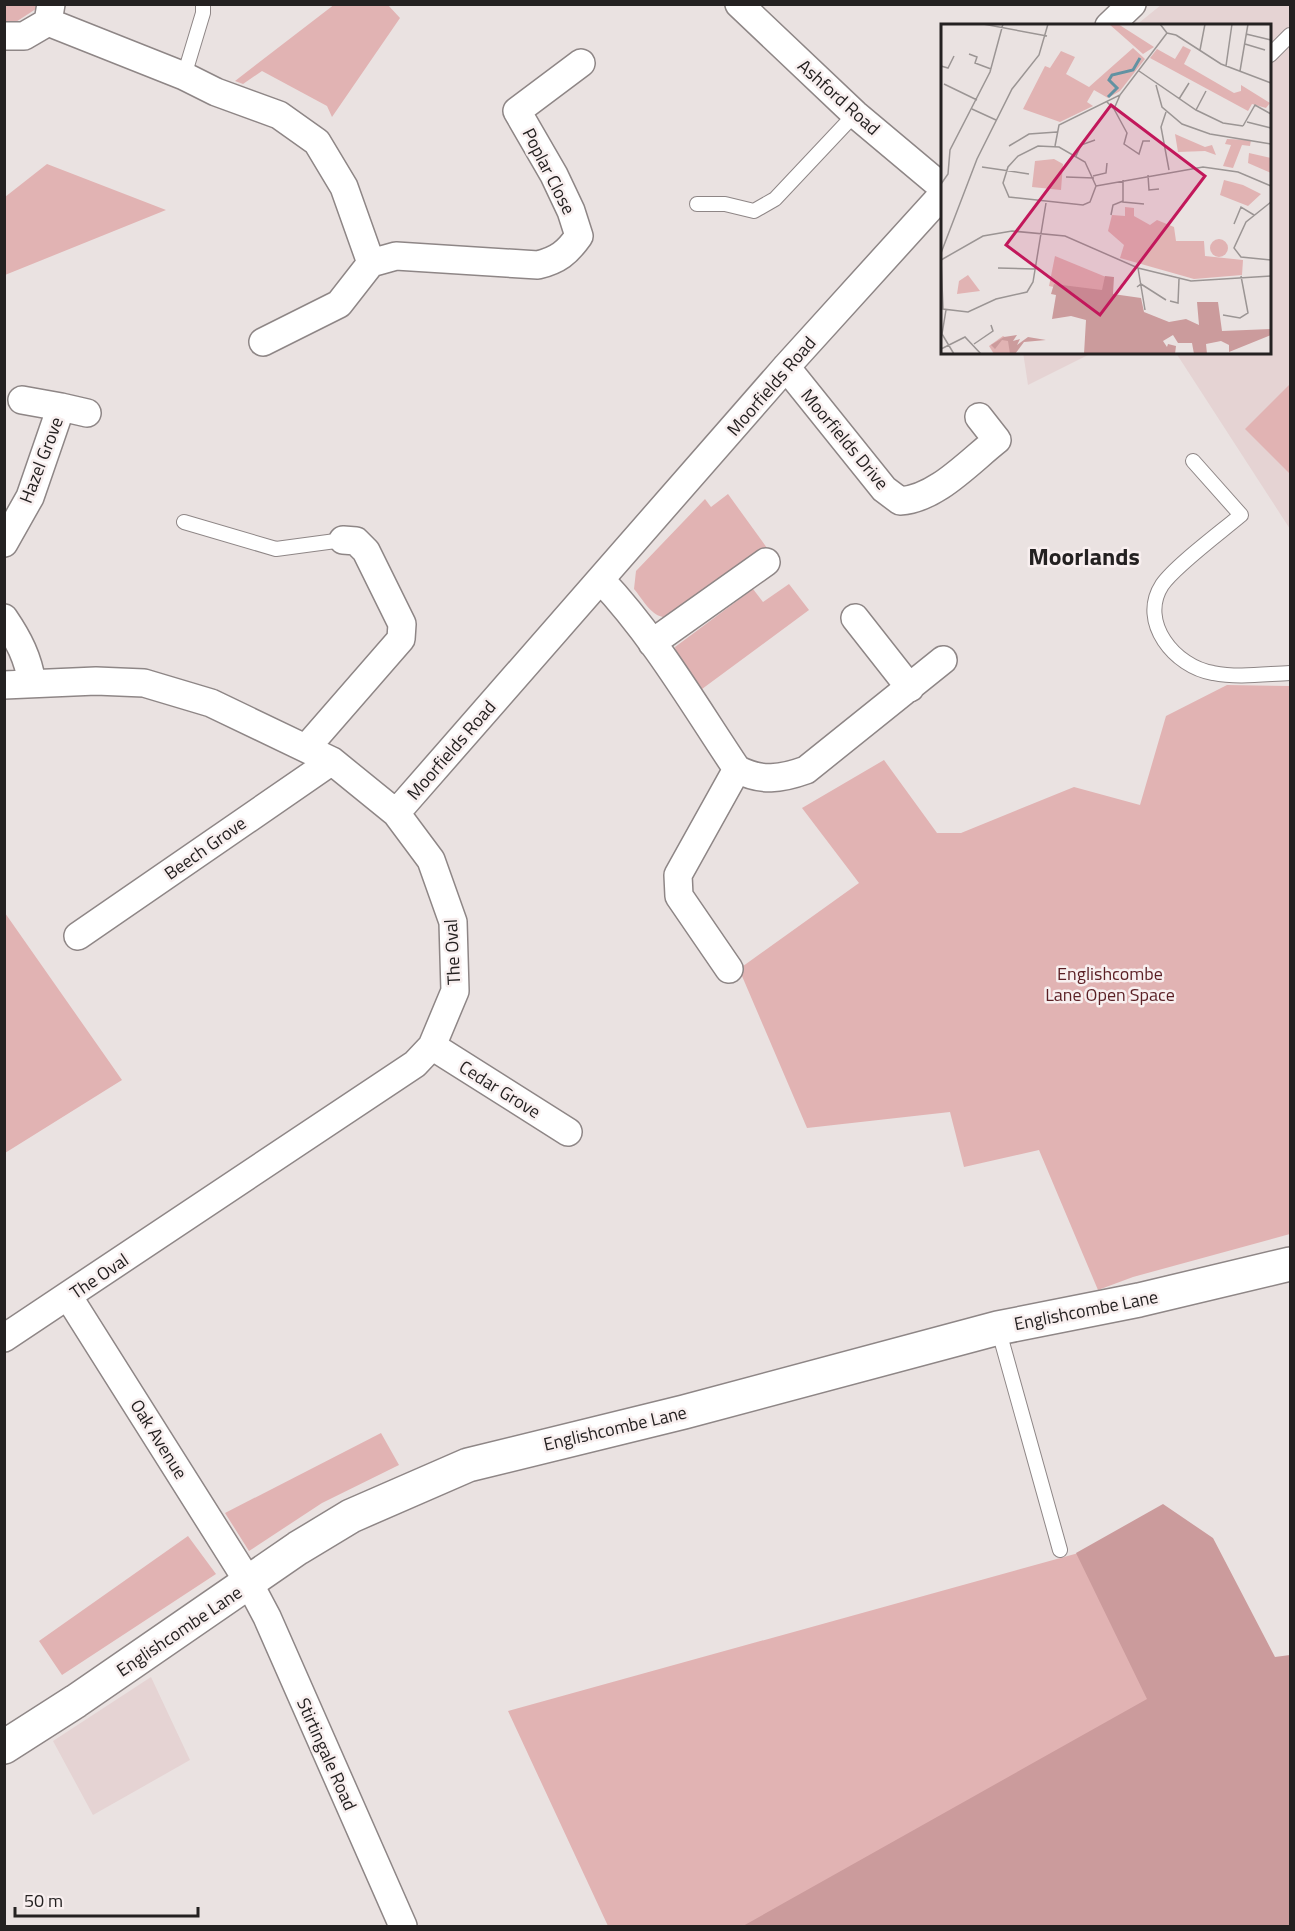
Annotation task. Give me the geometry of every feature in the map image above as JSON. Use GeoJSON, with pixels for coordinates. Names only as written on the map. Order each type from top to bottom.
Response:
{"type":"FeatureCollection","features":[{"type":"Feature","properties":{"kind":"street","name":"Ashford Road"},"geometry":{"type":"LineString","coordinates":[[739,4],[855,114],[941,185]]}},
{"type":"Feature","properties":{"kind":"street"},"geometry":{"type":"LineString","coordinates":[[1111,24],[1132,4]]}},
{"type":"Feature","properties":{"kind":"street"},"geometry":{"type":"LineString","coordinates":[[4,36],[24,36],[49,13],[216,92],[279,115],[317,142],[344,188],[371,263],[339,304],[263,342]]}},
{"type":"Feature","properties":{"kind":"street","name":"Poplar Close"},"geometry":{"type":"LineString","coordinates":[[371,263],[396,256],[538,266],[556,261],[569,251],[579,236],[571,211],[517,111],[581,63]]}},
{"type":"Feature","properties":{"kind":"street","name":"Moorfields Road"},"geometry":{"type":"LineString","coordinates":[[396,813],[786,367],[941,196]]}},
{"type":"Feature","properties":{"kind":"street","name":"Moorfields Drive"},"geometry":{"type":"LineString","coordinates":[[786,367],[884,489],[900,501],[916,500],[1005,449],[979,417]]}},
{"type":"Feature","properties":{"kind":"street","name":"Hazel Grove"},"geometry":{"type":"LineString","coordinates":[[4,543],[74,410],[22,400]]}},
{"type":"Feature","properties":{"kind":"street"},"geometry":{"type":"LineString","coordinates":[[308,747],[401,639],[402,624],[366,551],[356,541],[343,540]]}},
{"type":"Feature","properties":{"kind":"street"},"geometry":{"type":"LineString","coordinates":[[652,643],[765,562]]}},
{"type":"Feature","properties":{"kind":"street"},"geometry":{"type":"LineString","coordinates":[[601,580],[624,604],[737,769],[750,776],[767,779],[786,778],[806,770],[943,660]]}},
{"type":"Feature","properties":{"kind":"street"},"geometry":{"type":"LineString","coordinates":[[4,618],[20,642],[28,662],[32,683]]}},
{"type":"Feature","properties":{"kind":"street"},"geometry":{"type":"LineString","coordinates":[[855,618],[910,688]]}},
{"type":"Feature","properties":{"kind":"street","name":"The Oval"},"geometry":{"type":"LineString","coordinates":[[4,685],[144,683],[211,703],[308,747],[332,761],[396,813],[431,860],[453,922],[455,991],[432,1046],[416,1064],[4,1338]]}},
{"type":"Feature","properties":{"kind":"street","name":"Beech Grove"},"geometry":{"type":"LineString","coordinates":[[78,936],[332,761]]}},
{"type":"Feature","properties":{"kind":"street"},"geometry":{"type":"LineString","coordinates":[[729,969],[679,896],[678,874],[737,769]]}},
{"type":"Feature","properties":{"kind":"street","name":"Cedar Grove"},"geometry":{"type":"LineString","coordinates":[[432,1046],[568,1132]]}},
{"type":"Feature","properties":{"kind":"street","name":"Englishcombe Lane"},"geometry":{"type":"LineString","coordinates":[[4,1747],[76,1701],[298,1548],[351,1516],[468,1465],[684,1412],[998,1328],[1139,1300],[1290,1264]]}},
{"type":"Feature","properties":{"kind":"street","name":"Oak Avenue"},"geometry":{"type":"LineString","coordinates":[[69,1296],[249,1583]]}},
{"type":"Feature","properties":{"kind":"street","name":"Stirtingale Road"},"geometry":{"type":"LineString","coordinates":[[249,1583],[267,1617],[403,1926]]}},
{"type":"Feature","properties":{"kind":"lane"},"geometry":{"type":"LineString","coordinates":[[184,76],[203,13],[203,4]]}},
{"type":"Feature","properties":{"kind":"lane"},"geometry":{"type":"LineString","coordinates":[[1271,53],[1290,35]]}},
{"type":"Feature","properties":{"kind":"lane"},"geometry":{"type":"LineString","coordinates":[[697,204],[725,204],[754,211],[775,199],[855,114]]}},
{"type":"Feature","properties":{"kind":"lane"},"geometry":{"type":"LineString","coordinates":[[1193,461],[1241,515],[1162,585],[1154,611],[1156,630],[1173,651],[1190,664],[1210,673],[1233,675],[1290,673]]}},
{"type":"Feature","properties":{"kind":"lane"},"geometry":{"type":"LineString","coordinates":[[184,522],[276,549],[343,540]]}},
{"type":"Feature","properties":{"kind":"lane"},"geometry":{"type":"LineString","coordinates":[[998,1328],[1060,1550]]}},
{"type":"Feature","properties":{"kind":"shaded area"},"geometry":{"type":"Polygon","coordinates":[[[1161,5],[1290,5],[1290,529],[1177,354],[1271,354],[1271,24],[1137,24],[1161,5]]]}},
{"type":"Feature","properties":{"kind":"shaded area"},"geometry":{"type":"Polygon","coordinates":[[[1023,354],[1090,354],[1028,385],[1023,354]]]}},
{"type":"Feature","properties":{"kind":"shaded area"},"geometry":{"type":"Polygon","coordinates":[[[1163,1504],[1213,1538],[1275,1657],[1290,1655],[1290,1926],[743,1926],[1147,1699],[1076,1553],[1163,1504]]]}},
{"type":"Feature","properties":{"kind":"shaded area"},"geometry":{"type":"Polygon","coordinates":[[[151,1677],[190,1760],[93,1815],[53,1741],[151,1677]]]}},
{"type":"Feature","properties":{"kind":"green space"},"geometry":{"type":"Polygon","coordinates":[[[335,4],[388,5],[400,18],[332,117],[327,106],[262,71],[243,84],[235,81],[335,4]]]}},
{"type":"Feature","properties":{"kind":"green space"},"geometry":{"type":"Polygon","coordinates":[[[5,5],[42,5],[5,29],[5,5]]]}},
{"type":"Feature","properties":{"kind":"green space"},"geometry":{"type":"Polygon","coordinates":[[[47,164],[166,210],[5,275],[5,197],[47,164]]]}},
{"type":"Feature","properties":{"kind":"green space"},"geometry":{"type":"Polygon","coordinates":[[[1290,384],[1290,474],[1245,429],[1290,384]]]}},
{"type":"Feature","properties":{"kind":"green space"},"geometry":{"type":"Polygon","coordinates":[[[728,494],[767,548],[674,615],[661,617],[646,605],[634,589],[636,571],[705,499],[711,507],[728,494]]]}},
{"type":"Feature","properties":{"kind":"green space"},"geometry":{"type":"Polygon","coordinates":[[[789,584],[809,610],[702,689],[677,656],[675,647],[753,589],[763,602],[789,584]]]}},
{"type":"Feature","properties":{"kind":"green space","name":"Englishcombe Lane Open Space"},"geometry":{"type":"Polygon","coordinates":[[[1227,685],[1290,686],[1290,1234],[1133,1277],[1098,1290],[1039,1150],[964,1167],[950,1112],[807,1128],[739,969],[859,883],[802,808],[884,760],[937,833],[961,833],[1074,787],[1140,805],[1166,716],[1227,685]]]}},
{"type":"Feature","properties":{"kind":"green space"},"geometry":{"type":"Polygon","coordinates":[[[5,913],[122,1080],[4,1153],[5,913]]]}},
{"type":"Feature","properties":{"kind":"green space"},"geometry":{"type":"Polygon","coordinates":[[[381,1433],[399,1465],[322,1503],[249,1551],[225,1513],[381,1433]]]}},
{"type":"Feature","properties":{"kind":"green space"},"geometry":{"type":"Polygon","coordinates":[[[188,1536],[216,1574],[62,1675],[39,1641],[188,1536]]]}},
{"type":"Feature","properties":{"kind":"green space"},"geometry":{"type":"Polygon","coordinates":[[[1093,1549],[1194,1756],[769,1926],[608,1926],[508,1711],[1093,1549]]]}},
{"type":"Feature","properties":{"kind":"district","name":"Moorlands"},"geometry":{"type":"Point","coordinates":[1084,556]}}]}
